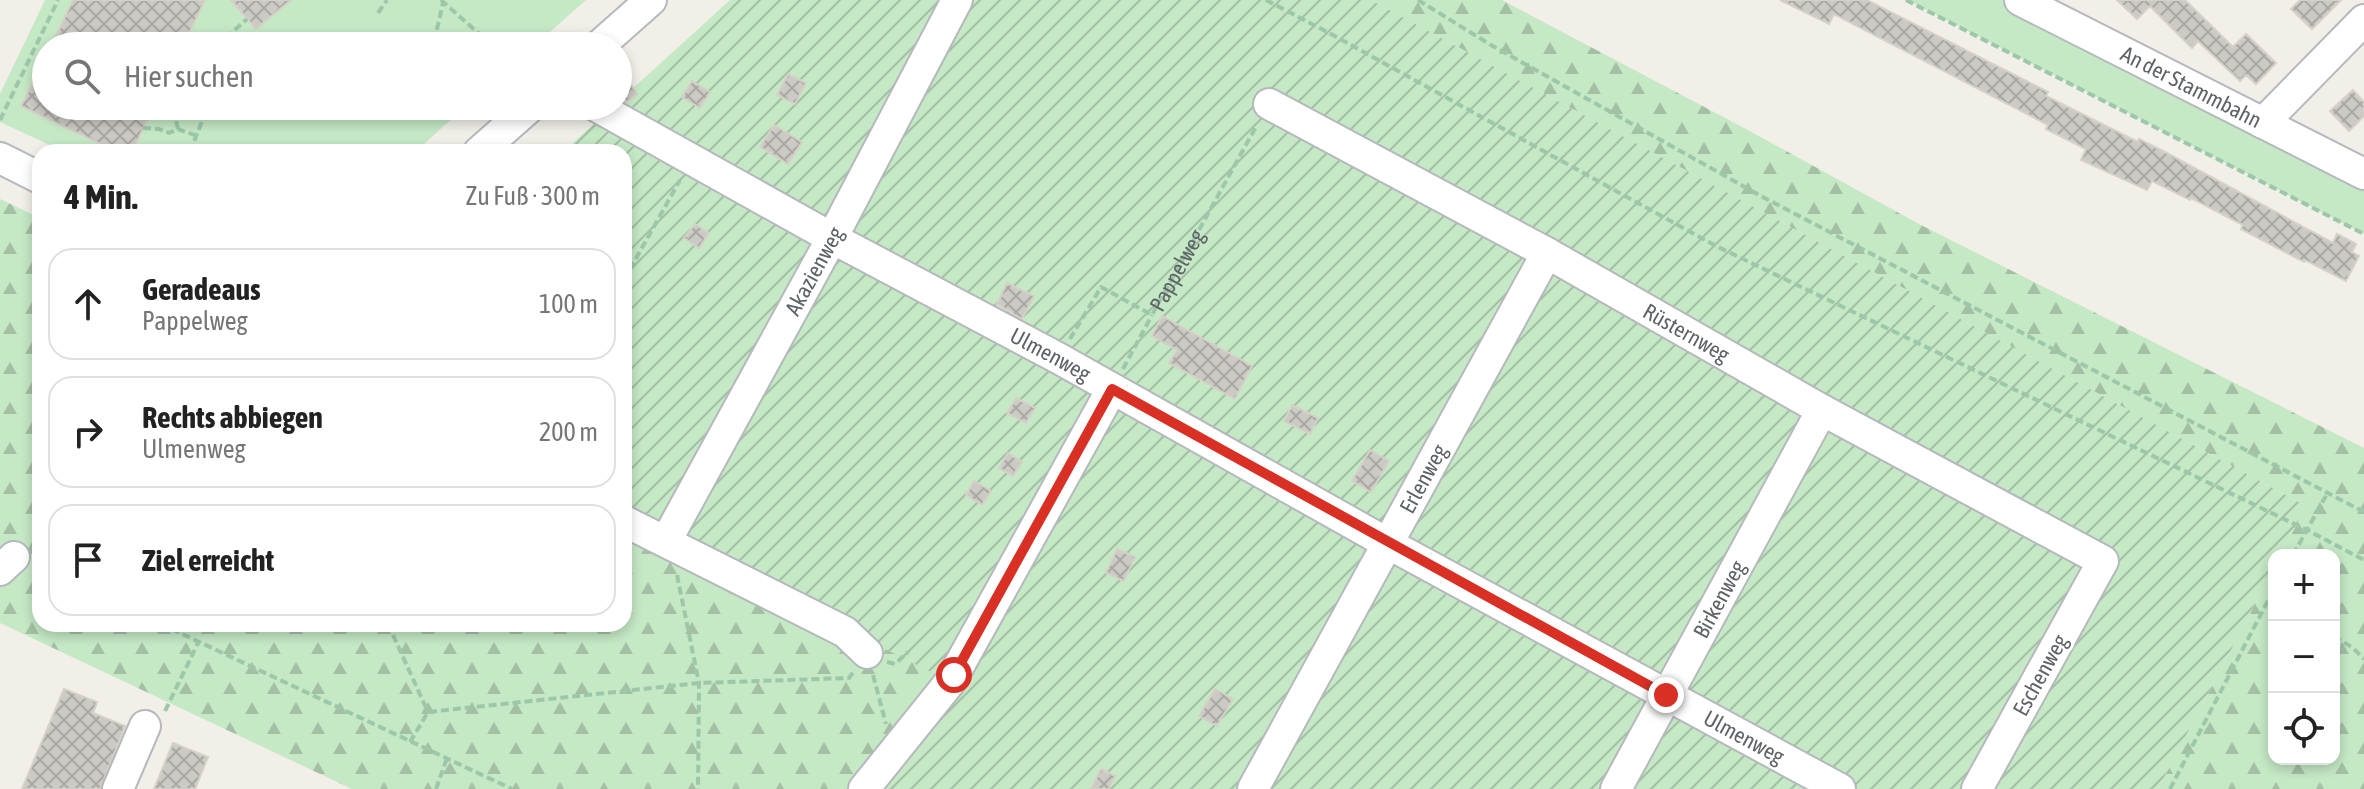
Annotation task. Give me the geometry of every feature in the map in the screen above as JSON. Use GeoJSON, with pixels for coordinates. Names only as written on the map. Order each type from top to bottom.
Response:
{"type":"FeatureCollection","features":[{"type":"Feature","properties":{"kind":"street"},"geometry":{"type":"LineString","coordinates":[[615,32],[651,0]]}},
{"type":"Feature","properties":{"kind":"street","name":"Akazienweg"},"geometry":{"type":"LineString","coordinates":[[669,544],[957,0]]}},
{"type":"Feature","properties":{"kind":"street","name":"An der Stammbahn"},"geometry":{"type":"LineString","coordinates":[[2020,0],[2364,174]]}},
{"type":"Feature","properties":{"kind":"street"},"geometry":{"type":"LineString","coordinates":[[2263,123],[2364,20]]}},
{"type":"Feature","properties":{"kind":"street","name":"Rüsternweg"},"geometry":{"type":"LineString","coordinates":[[1269,104],[1547,253],[1822,410],[2103,561]]}},
{"type":"Feature","properties":{"kind":"street"},"geometry":{"type":"LineString","coordinates":[[488,144],[515,120]]}},
{"type":"Feature","properties":{"kind":"street","name":"Ulmenweg"},"geometry":{"type":"LineString","coordinates":[[620,120],[1840,789]]}},
{"type":"Feature","properties":{"kind":"street"},"geometry":{"type":"LineString","coordinates":[[0,158],[32,174]]}},
{"type":"Feature","properties":{"kind":"street","name":"Erlenweg"},"geometry":{"type":"LineString","coordinates":[[1253,789],[1547,253]]}},
{"type":"Feature","properties":{"kind":"street"},"geometry":{"type":"LineString","coordinates":[[864,789],[950,682],[1112,389]]}},
{"type":"Feature","properties":{"kind":"street","name":"Birkenweg"},"geometry":{"type":"LineString","coordinates":[[1616,789],[1822,410]]}},
{"type":"Feature","properties":{"kind":"street"},"geometry":{"type":"LineString","coordinates":[[632,525],[845,632],[867,653]]}},
{"type":"Feature","properties":{"kind":"street","name":"Eschenweg"},"geometry":{"type":"LineString","coordinates":[[1977,789],[2103,561]]}},
{"type":"Feature","properties":{"kind":"street"},"geometry":{"type":"LineString","coordinates":[[118,789],[145,726]]}},
{"type":"Feature","properties":{"kind":"path"},"geometry":{"type":"LineString","coordinates":[[43,32],[58,0]]}},
{"type":"Feature","properties":{"kind":"path"},"geometry":{"type":"LineString","coordinates":[[378,13],[387,0]]}},
{"type":"Feature","properties":{"kind":"path"},"geometry":{"type":"LineString","coordinates":[[1266,0],[1716,246],[2364,560]]}},
{"type":"Feature","properties":{"kind":"path"},"geometry":{"type":"LineString","coordinates":[[1418,0],[1491,45],[1759,195],[2364,512]]}},
{"type":"Feature","properties":{"kind":"path"},"geometry":{"type":"LineString","coordinates":[[1906,0],[2364,234]]}},
{"type":"Feature","properties":{"kind":"path"},"geometry":{"type":"LineString","coordinates":[[436,32],[442,2],[477,32]]}},
{"type":"Feature","properties":{"kind":"path"},"geometry":{"type":"LineString","coordinates":[[233,32],[247,19]]}},
{"type":"Feature","properties":{"kind":"path"},"geometry":{"type":"LineString","coordinates":[[0,120],[32,54]]}},
{"type":"Feature","properties":{"kind":"path","name":"Pappelweg"},"geometry":{"type":"LineString","coordinates":[[1058,358],[1101,287],[1152,315],[1269,104]]}},
{"type":"Feature","properties":{"kind":"path"},"geometry":{"type":"LineString","coordinates":[[176,120],[178,129]]}},
{"type":"Feature","properties":{"kind":"path"},"geometry":{"type":"LineString","coordinates":[[194,144],[203,120]]}},
{"type":"Feature","properties":{"kind":"path"},"geometry":{"type":"LineString","coordinates":[[143,128],[169,133],[178,129],[197,136]]}},
{"type":"Feature","properties":{"kind":"path"},"geometry":{"type":"LineString","coordinates":[[632,266],[691,161]]}},
{"type":"Feature","properties":{"kind":"path"},"geometry":{"type":"LineString","coordinates":[[1112,389],[1152,315]]}},
{"type":"Feature","properties":{"kind":"path"},"geometry":{"type":"LineString","coordinates":[[2296,549],[2327,494]]}},
{"type":"Feature","properties":{"kind":"path"},"geometry":{"type":"LineString","coordinates":[[669,544],[699,683],[698,789]]}},
{"type":"Feature","properties":{"kind":"path"},"geometry":{"type":"LineString","coordinates":[[2170,789],[2268,604]]}},
{"type":"Feature","properties":{"kind":"path"},"geometry":{"type":"LineString","coordinates":[[179,632],[512,789]]}},
{"type":"Feature","properties":{"kind":"path"},"geometry":{"type":"LineString","coordinates":[[392,632],[428,712]]}},
{"type":"Feature","properties":{"kind":"path"},"geometry":{"type":"LineString","coordinates":[[2340,640],[2364,659]]}},
{"type":"Feature","properties":{"kind":"path"},"geometry":{"type":"LineString","coordinates":[[145,726],[162,717],[199,641]]}},
{"type":"Feature","properties":{"kind":"path"},"geometry":{"type":"LineString","coordinates":[[867,653],[888,731],[901,743]]}},
{"type":"Feature","properties":{"kind":"path"},"geometry":{"type":"LineString","coordinates":[[428,712],[699,683],[849,678],[867,653]]}},
{"type":"Feature","properties":{"kind":"path"},"geometry":{"type":"LineString","coordinates":[[410,742],[428,712]]}},
{"type":"Feature","properties":{"kind":"path"},"geometry":{"type":"LineString","coordinates":[[436,789],[447,758]]}},
{"type":"Feature","properties":{"kind":"green space"},"geometry":{"type":"Polygon","coordinates":[[[45,0],[586,0],[550,32],[32,32],[32,120],[450,120],[424,144],[48,144],[0,122],[0,94],[45,0]]]}},
{"type":"Feature","properties":{"kind":"green space"},"geometry":{"type":"Polygon","coordinates":[[[730,0],[1371,0],[2306,506],[2284,549],[2268,549],[2268,579],[2158,789],[874,789],[959,686],[632,522],[632,144],[572,144],[598,120],[632,120],[632,89],[730,0]]]}},
{"type":"Feature","properties":{"kind":"green space"},"geometry":{"type":"Polygon","coordinates":[[[1371,0],[1502,0],[1919,224],[2364,448],[2364,789],[2158,789],[2268,579],[2268,765],[2340,765],[2340,549],[2284,549],[2306,506],[1371,0]]]}},
{"type":"Feature","properties":{"kind":"green space"},"geometry":{"type":"Polygon","coordinates":[[[1907,0],[2020,0],[2364,174],[2364,234],[1907,0]]]}},
{"type":"Feature","properties":{"kind":"green space"},"geometry":{"type":"Polygon","coordinates":[[[0,199],[32,214],[32,632],[632,632],[632,522],[960,686],[874,789],[352,789],[0,623],[0,199]]]}},
{"type":"Feature","properties":{"kind":"building"},"geometry":{"type":"Polygon","coordinates":[[[73,0],[205,0],[190,32],[58,32],[73,0]]]}},
{"type":"Feature","properties":{"kind":"building"},"geometry":{"type":"Polygon","coordinates":[[[231,0],[291,0],[256,29],[231,0]]]}},
{"type":"Feature","properties":{"kind":"building"},"geometry":{"type":"Polygon","coordinates":[[[1780,0],[1867,0],[2048,92],[2046,96],[2138,142],[2139,139],[2165,152],[2333,243],[2337,234],[2356,244],[2352,252],[2359,256],[2346,281],[2241,229],[2243,225],[2191,198],[2152,181],[2147,190],[2081,160],[2086,149],[2046,129],[2048,125],[1834,14],[1829,24],[1780,0]]]}},
{"type":"Feature","properties":{"kind":"building"},"geometry":{"type":"Polygon","coordinates":[[[2117,0],[2185,0],[2233,47],[2246,34],[2276,63],[2256,84],[2246,75],[2240,81],[2198,41],[2192,48],[2150,6],[2137,19],[2117,0]]]}},
{"type":"Feature","properties":{"kind":"building"},"geometry":{"type":"Polygon","coordinates":[[[2300,0],[2341,0],[2312,29],[2291,9],[2300,0]]]}},
{"type":"Feature","properties":{"kind":"building"},"geometry":{"type":"Polygon","coordinates":[[[788,74],[806,83],[795,104],[777,95],[788,74]]]}},
{"type":"Feature","properties":{"kind":"building"},"geometry":{"type":"Polygon","coordinates":[[[692,81],[710,92],[700,108],[682,97],[692,81]]]}},
{"type":"Feature","properties":{"kind":"building"},"geometry":{"type":"Polygon","coordinates":[[[32,84],[32,111],[21,106],[32,84]]]}},
{"type":"Feature","properties":{"kind":"building"},"geometry":{"type":"Polygon","coordinates":[[[2353,90],[2364,102],[2364,116],[2349,131],[2330,111],[2353,90]]]}},
{"type":"Feature","properties":{"kind":"building"},"geometry":{"type":"Polygon","coordinates":[[[50,120],[147,120],[136,144],[100,144],[50,120]]]}},
{"type":"Feature","properties":{"kind":"building"},"geometry":{"type":"Polygon","coordinates":[[[774,125],[802,142],[788,164],[760,147],[774,125]]]}},
{"type":"Feature","properties":{"kind":"building"},"geometry":{"type":"Polygon","coordinates":[[[695,224],[709,233],[699,248],[684,238],[695,224]]]}},
{"type":"Feature","properties":{"kind":"building"},"geometry":{"type":"Polygon","coordinates":[[[1007,283],[1034,296],[1022,319],[997,304],[1007,283]]]}},
{"type":"Feature","properties":{"kind":"building"},"geometry":{"type":"Polygon","coordinates":[[[1162,316],[1252,366],[1235,399],[1169,363],[1177,350],[1152,336],[1162,316]]]}},
{"type":"Feature","properties":{"kind":"building"},"geometry":{"type":"Polygon","coordinates":[[[1016,398],[1035,408],[1026,423],[1007,413],[1016,398]]]}},
{"type":"Feature","properties":{"kind":"building"},"geometry":{"type":"Polygon","coordinates":[[[1292,405],[1318,418],[1310,434],[1284,421],[1292,405]]]}},
{"type":"Feature","properties":{"kind":"building"},"geometry":{"type":"Polygon","coordinates":[[[1370,450],[1389,461],[1371,492],[1352,481],[1370,450]]]}},
{"type":"Feature","properties":{"kind":"building"},"geometry":{"type":"Polygon","coordinates":[[[1008,453],[1022,462],[1013,476],[999,468],[1008,453]]]}},
{"type":"Feature","properties":{"kind":"building"},"geometry":{"type":"Polygon","coordinates":[[[974,481],[991,491],[982,505],[966,495],[974,481]]]}},
{"type":"Feature","properties":{"kind":"building"},"geometry":{"type":"Polygon","coordinates":[[[1117,549],[1135,557],[1124,581],[1106,573],[1117,549]]]}},
{"type":"Feature","properties":{"kind":"building"},"geometry":{"type":"Polygon","coordinates":[[[64,689],[97,702],[93,713],[125,726],[100,789],[22,789],[64,689]]]}},
{"type":"Feature","properties":{"kind":"building"},"geometry":{"type":"Polygon","coordinates":[[[1215,689],[1233,699],[1217,726],[1199,716],[1215,689]]]}},
{"type":"Feature","properties":{"kind":"building"},"geometry":{"type":"Polygon","coordinates":[[[173,743],[208,757],[195,789],[154,789],[173,743]]]}},
{"type":"Feature","properties":{"kind":"building"},"geometry":{"type":"Polygon","coordinates":[[[1101,769],[1115,776],[1109,789],[1091,789],[1101,769]]]}},
{"type":"Feature","properties":{"kind":"route"},"geometry":{"type":"LineString","coordinates":[[954,675],[1112,389],[1666,695]]}}]}
